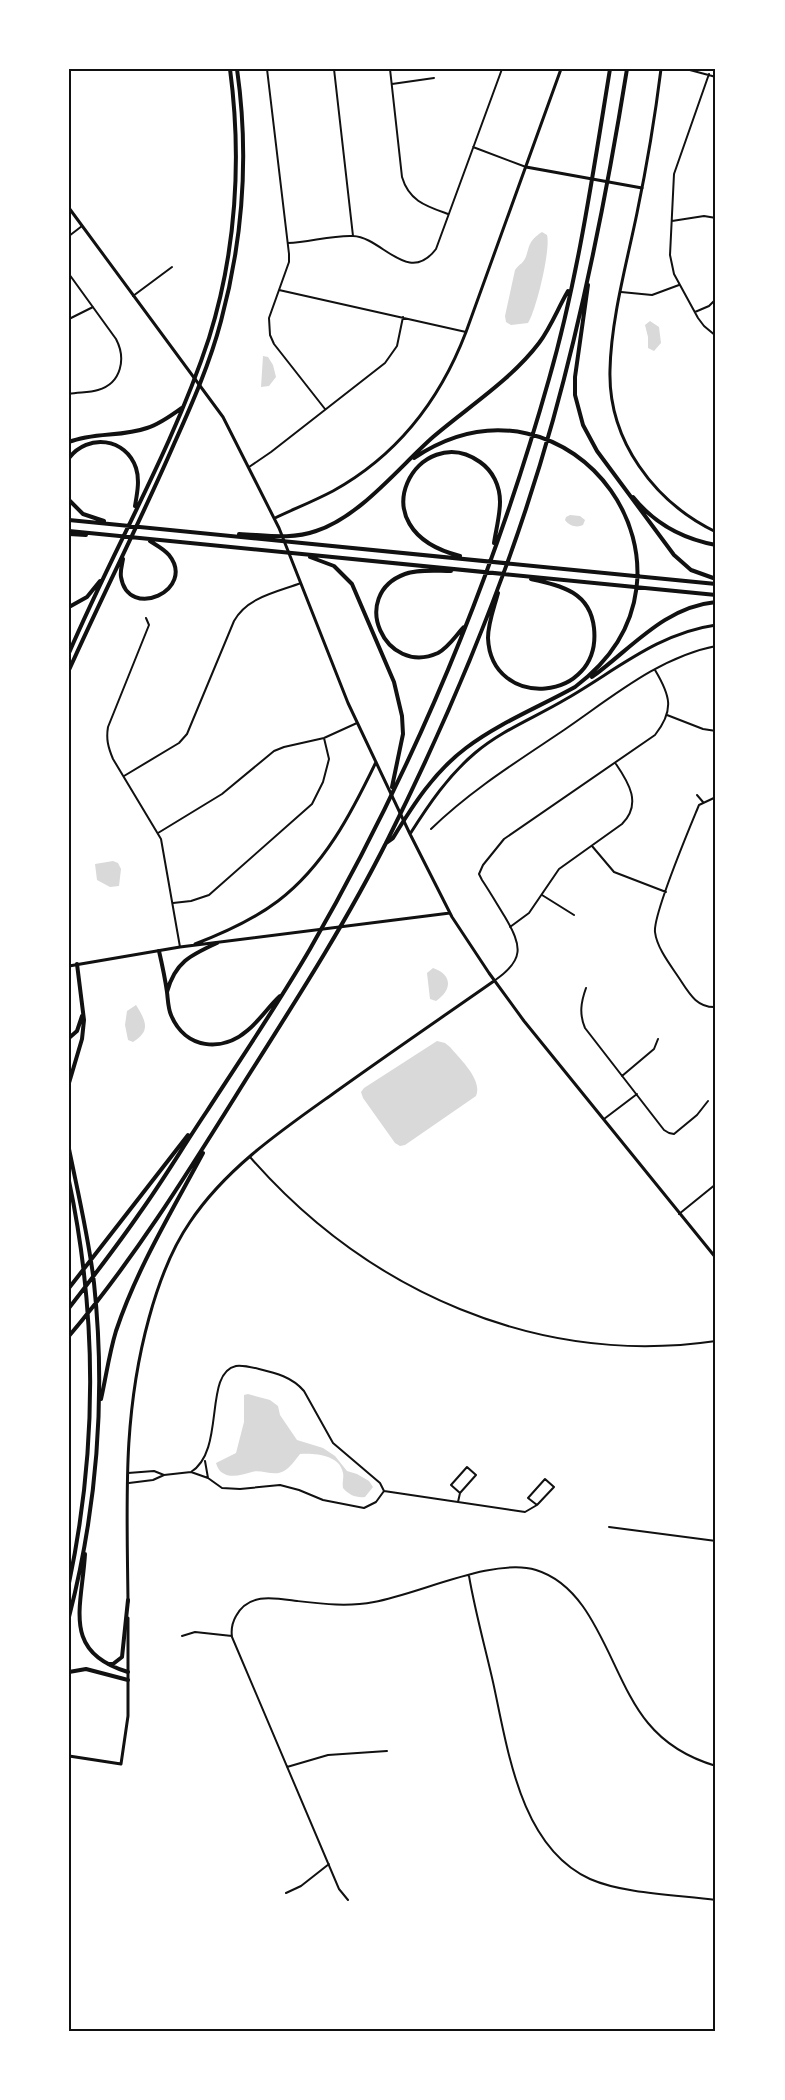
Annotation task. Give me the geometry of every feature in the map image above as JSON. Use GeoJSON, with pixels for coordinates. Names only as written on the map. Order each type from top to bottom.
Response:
{"type":"FeatureCollection","features":[{"type":"Feature","properties":{"kind":"highway"},"geometry":{"type":"LineString","coordinates":[[69,653],[183,406],[215,316],[231,237],[236,193],[230,69]]}},
{"type":"Feature","properties":{"kind":"highway"},"geometry":{"type":"LineString","coordinates":[[69,670],[161,474],[200,383],[221,324],[241,217],[243,172],[241,102],[237,69]]}},
{"type":"Feature","properties":{"kind":"highway"},"geometry":{"type":"LineString","coordinates":[[69,1308],[139,1214],[285,991],[330,913],[401,776],[467,624],[492,556],[549,381],[595,165],[610,69]]}},
{"type":"Feature","properties":{"kind":"highway"},"geometry":{"type":"LineString","coordinates":[[516,575],[567,588],[579,596],[588,608],[595,638],[593,651],[587,664],[565,685],[536,690],[523,686],[504,675],[495,665],[490,653],[489,623],[553,422],[594,246],[627,69]]}},
{"type":"Feature","properties":{"kind":"highway"},"geometry":{"type":"LineString","coordinates":[[594,246],[575,376],[575,395],[579,411],[589,438],[665,544],[682,563],[700,574],[716,579]]}},
{"type":"Feature","properties":{"kind":"highway"},"geometry":{"type":"LineString","coordinates":[[260,537],[302,535],[317,531],[343,518],[431,439],[515,369],[538,344],[570,287]]}},
{"type":"Feature","properties":{"kind":"highway"},"geometry":{"type":"LineString","coordinates":[[69,442],[147,428],[161,422],[183,406]]}},
{"type":"Feature","properties":{"kind":"highway"},"geometry":{"type":"LineString","coordinates":[[398,471],[428,449],[455,437],[489,431],[508,431],[541,437],[559,445],[588,465],[606,484],[621,505],[634,540],[637,560],[635,595],[632,610],[617,643],[598,668],[575,687]]}},
{"type":"Feature","properties":{"kind":"highway"},"geometry":{"type":"LineString","coordinates":[[69,458],[79,448],[92,442],[106,442],[120,447],[133,460],[137,471],[138,487],[134,511]]}},
{"type":"Feature","properties":{"kind":"highway"},"geometry":{"type":"LineString","coordinates":[[473,560],[433,547],[419,537],[407,521],[404,494],[408,482],[419,466],[436,455],[461,453],[480,462],[494,476],[499,489],[500,502],[492,556]]}},
{"type":"Feature","properties":{"kind":"highway"},"geometry":{"type":"LineString","coordinates":[[610,468],[640,505],[657,520],[681,534],[716,545]]}},
{"type":"Feature","properties":{"kind":"highway"},"geometry":{"type":"LineString","coordinates":[[69,500],[76,509],[93,519],[119,525]]}},
{"type":"Feature","properties":{"kind":"highway"},"geometry":{"type":"LineString","coordinates":[[69,520],[260,537],[716,584]]}},
{"type":"Feature","properties":{"kind":"highway"},"geometry":{"type":"LineString","coordinates":[[69,533],[115,535],[716,595]]}},
{"type":"Feature","properties":{"kind":"highway"},"geometry":{"type":"LineString","coordinates":[[124,552],[121,577],[127,590],[140,598],[156,597],[164,593],[171,585],[174,567],[169,556],[150,540]]}},
{"type":"Feature","properties":{"kind":"highway"},"geometry":{"type":"LineString","coordinates":[[303,555],[339,570],[352,584],[399,697],[403,734],[390,797]]}},
{"type":"Feature","properties":{"kind":"highway"},"geometry":{"type":"LineString","coordinates":[[391,836],[474,649],[507,562]]}},
{"type":"Feature","properties":{"kind":"highway"},"geometry":{"type":"LineString","coordinates":[[467,624],[442,650],[430,656],[416,657],[396,650],[386,642],[379,631],[376,619],[377,605],[382,593],[391,582],[404,574],[469,570]]}},
{"type":"Feature","properties":{"kind":"highway"},"geometry":{"type":"LineString","coordinates":[[69,607],[87,597],[106,573]]}},
{"type":"Feature","properties":{"kind":"highway"},"geometry":{"type":"LineString","coordinates":[[70,1335],[145,1238],[330,943],[386,843],[427,786],[464,749],[575,687],[606,666],[665,619],[688,608],[716,602]]}},
{"type":"Feature","properties":{"kind":"highway"},"geometry":{"type":"LineString","coordinates":[[167,993],[174,973],[180,965],[195,953],[218,943]]}},
{"type":"Feature","properties":{"kind":"highway"},"geometry":{"type":"LineString","coordinates":[[159,951],[171,1014],[180,1029],[194,1041],[214,1046],[230,1042],[248,1030],[285,991]]}},
{"type":"Feature","properties":{"kind":"highway"},"geometry":{"type":"LineString","coordinates":[[69,1038],[77,1031],[82,1019],[73,965]]}},
{"type":"Feature","properties":{"kind":"highway"},"geometry":{"type":"LineString","coordinates":[[69,1083],[80,1048],[84,1020],[73,965]]}},
{"type":"Feature","properties":{"kind":"highway"},"geometry":{"type":"LineString","coordinates":[[69,1288],[207,1111]]}},
{"type":"Feature","properties":{"kind":"highway"},"geometry":{"type":"LineString","coordinates":[[100,1406],[115,1334],[133,1287],[221,1120]]}},
{"type":"Feature","properties":{"kind":"highway"},"geometry":{"type":"LineString","coordinates":[[69,1149],[94,1283],[100,1406],[94,1485],[79,1611],[80,1627],[85,1642],[93,1654],[103,1662],[128,1672]]}},
{"type":"Feature","properties":{"kind":"highway"},"geometry":{"type":"LineString","coordinates":[[69,1181],[88,1307],[91,1387],[84,1495],[69,1583]]}},
{"type":"Feature","properties":{"kind":"highway"},"geometry":{"type":"LineString","coordinates":[[69,1617],[86,1541]]}},
{"type":"Feature","properties":{"kind":"highway"},"geometry":{"type":"LineString","coordinates":[[103,1662],[113,1664],[122,1657],[128,1600]]}},
{"type":"Feature","properties":{"kind":"highway"},"geometry":{"type":"LineString","coordinates":[[69,1671],[86,1669],[128,1680]]}},
{"type":"Feature","properties":{"kind":"main road"},"geometry":{"type":"LineString","coordinates":[[274,518],[332,491],[384,455],[403,437],[443,383],[466,332],[561,69]]}},
{"type":"Feature","properties":{"kind":"main road"},"geometry":{"type":"LineString","coordinates":[[661,69],[642,188],[611,349],[610,381],[619,426],[631,453],[646,476],[682,512],[716,532]]}},
{"type":"Feature","properties":{"kind":"main road"},"geometry":{"type":"LineString","coordinates":[[526,167],[642,188]]}},
{"type":"Feature","properties":{"kind":"main road"},"geometry":{"type":"LineString","coordinates":[[69,208],[223,417],[274,518],[357,723],[450,913],[494,981],[543,1045],[716,1258]]}},
{"type":"Feature","properties":{"kind":"main road"},"geometry":{"type":"LineString","coordinates":[[410,834],[438,791],[463,764],[492,740],[580,691],[652,645],[680,633],[716,625]]}},
{"type":"Feature","properties":{"kind":"main road"},"geometry":{"type":"LineString","coordinates":[[192,946],[258,915],[297,884],[335,839],[348,819],[376,762]]}},
{"type":"Feature","properties":{"kind":"main road"},"geometry":{"type":"LineString","coordinates":[[73,965],[180,947],[450,913]]}},
{"type":"Feature","properties":{"kind":"main road"},"geometry":{"type":"LineString","coordinates":[[69,1756],[121,1764],[128,1716],[126,1473],[130,1418],[137,1368],[146,1329],[160,1280],[179,1241],[193,1217],[221,1183],[250,1157],[290,1124],[494,981]]}},
{"type":"Feature","properties":{"kind":"street"},"geometry":{"type":"LineString","coordinates":[[267,69],[289,260],[269,318],[270,335],[278,350],[325,409]]}},
{"type":"Feature","properties":{"kind":"street"},"geometry":{"type":"LineString","coordinates":[[334,69],[353,236]]}},
{"type":"Feature","properties":{"kind":"street"},"geometry":{"type":"LineString","coordinates":[[390,69],[405,187],[419,203],[449,215]]}},
{"type":"Feature","properties":{"kind":"street"},"geometry":{"type":"LineString","coordinates":[[288,243],[353,236],[368,239],[395,258],[412,262],[428,257],[436,249],[502,69]]}},
{"type":"Feature","properties":{"kind":"street"},"geometry":{"type":"LineString","coordinates":[[661,69],[680,69]]}},
{"type":"Feature","properties":{"kind":"street"},"geometry":{"type":"LineString","coordinates":[[686,69],[716,77]]}},
{"type":"Feature","properties":{"kind":"street"},"geometry":{"type":"LineString","coordinates":[[709,74],[674,174],[671,267],[679,285],[704,326],[716,336]]}},
{"type":"Feature","properties":{"kind":"street"},"geometry":{"type":"LineString","coordinates":[[392,84],[434,78]]}},
{"type":"Feature","properties":{"kind":"street"},"geometry":{"type":"LineString","coordinates":[[473,147],[526,167]]}},
{"type":"Feature","properties":{"kind":"street"},"geometry":{"type":"LineString","coordinates":[[672,221],[704,216],[716,218]]}},
{"type":"Feature","properties":{"kind":"street"},"geometry":{"type":"LineString","coordinates":[[69,236],[82,226]]}},
{"type":"Feature","properties":{"kind":"street"},"geometry":{"type":"LineString","coordinates":[[133,296],[172,267]]}},
{"type":"Feature","properties":{"kind":"street"},"geometry":{"type":"LineString","coordinates":[[69,274],[120,347],[122,362],[116,377],[104,387],[69,394]]}},
{"type":"Feature","properties":{"kind":"street"},"geometry":{"type":"LineString","coordinates":[[621,292],[652,295],[679,285]]}},
{"type":"Feature","properties":{"kind":"street"},"geometry":{"type":"LineString","coordinates":[[279,290],[466,332]]}},
{"type":"Feature","properties":{"kind":"street"},"geometry":{"type":"LineString","coordinates":[[695,312],[709,306],[716,299]]}},
{"type":"Feature","properties":{"kind":"street"},"geometry":{"type":"LineString","coordinates":[[69,319],[93,308]]}},
{"type":"Feature","properties":{"kind":"street"},"geometry":{"type":"LineString","coordinates":[[249,467],[389,359],[397,346],[403,317]]}},
{"type":"Feature","properties":{"kind":"street"},"geometry":{"type":"LineString","coordinates":[[124,776],[179,743],[187,734],[234,621],[244,606],[254,600],[301,584]]}},
{"type":"Feature","properties":{"kind":"street"},"geometry":{"type":"LineString","coordinates":[[146,618],[149,625],[108,727],[108,747],[158,833],[162,844],[180,947]]}},
{"type":"Feature","properties":{"kind":"street"},"geometry":{"type":"LineString","coordinates":[[431,830],[488,781],[655,670],[682,656],[716,646]]}},
{"type":"Feature","properties":{"kind":"street"},"geometry":{"type":"LineString","coordinates":[[494,981],[510,969],[518,954],[517,941],[479,874],[483,865],[504,839],[655,735],[667,715],[668,696],[655,670]]}},
{"type":"Feature","properties":{"kind":"street"},"geometry":{"type":"LineString","coordinates":[[667,715],[703,729],[716,731]]}},
{"type":"Feature","properties":{"kind":"street"},"geometry":{"type":"LineString","coordinates":[[158,833],[222,795],[274,751],[324,738],[357,723]]}},
{"type":"Feature","properties":{"kind":"street"},"geometry":{"type":"LineString","coordinates":[[172,903],[191,901],[209,895],[312,804],[323,782],[329,759],[324,738]]}},
{"type":"Feature","properties":{"kind":"street"},"geometry":{"type":"LineString","coordinates":[[510,927],[529,913],[559,869],[622,824],[632,809],[632,792],[615,763]]}},
{"type":"Feature","properties":{"kind":"street"},"geometry":{"type":"LineString","coordinates":[[697,795],[702,802]]}},
{"type":"Feature","properties":{"kind":"street"},"geometry":{"type":"LineString","coordinates":[[716,797],[702,802],[695,816],[655,923],[656,939],[693,999],[700,1004],[716,1007]]}},
{"type":"Feature","properties":{"kind":"street"},"geometry":{"type":"LineString","coordinates":[[591,846],[614,872],[666,892]]}},
{"type":"Feature","properties":{"kind":"street"},"geometry":{"type":"LineString","coordinates":[[542,895],[574,915]]}},
{"type":"Feature","properties":{"kind":"street"},"geometry":{"type":"LineString","coordinates":[[586,988],[581,1006],[583,1023],[590,1036],[664,1130],[674,1134],[698,1115],[708,1101]]}},
{"type":"Feature","properties":{"kind":"street"},"geometry":{"type":"LineString","coordinates":[[622,1076],[654,1049],[658,1039]]}},
{"type":"Feature","properties":{"kind":"street"},"geometry":{"type":"LineString","coordinates":[[604,1119],[637,1094]]}},
{"type":"Feature","properties":{"kind":"street"},"geometry":{"type":"LineString","coordinates":[[250,1157],[299,1209],[356,1254],[412,1288],[458,1309],[519,1329],[577,1341],[649,1346],[716,1341]]}},
{"type":"Feature","properties":{"kind":"street"},"geometry":{"type":"LineString","coordinates":[[679,1214],[716,1184]]}},
{"type":"Feature","properties":{"kind":"street"},"geometry":{"type":"LineString","coordinates":[[191,1472],[205,1458],[214,1426],[220,1379],[234,1366],[245,1366],[278,1373],[298,1384],[333,1443],[380,1483],[384,1491]]}},
{"type":"Feature","properties":{"kind":"street"},"geometry":{"type":"LineString","coordinates":[[205,1458],[207,1478]]}},
{"type":"Feature","properties":{"kind":"street"},"geometry":{"type":"LineString","coordinates":[[458,1502],[460,1493],[476,1474],[467,1467],[451,1485],[460,1493]]}},
{"type":"Feature","properties":{"kind":"street"},"geometry":{"type":"LineString","coordinates":[[126,1473],[154,1471],[164,1475]]}},
{"type":"Feature","properties":{"kind":"street"},"geometry":{"type":"LineString","coordinates":[[126,1483],[191,1472],[207,1478],[222,1488],[240,1489],[280,1485],[323,1500],[364,1508],[376,1502],[384,1491]]}},
{"type":"Feature","properties":{"kind":"street"},"geometry":{"type":"LineString","coordinates":[[384,1491],[525,1512],[537,1505],[554,1487],[545,1479],[528,1498],[537,1505]]}},
{"type":"Feature","properties":{"kind":"street"},"geometry":{"type":"LineString","coordinates":[[609,1527],[716,1541]]}},
{"type":"Feature","properties":{"kind":"street"},"geometry":{"type":"LineString","coordinates":[[348,1900],[339,1889],[232,1636],[232,1627],[238,1612],[247,1603],[257,1599],[268,1597],[326,1605],[353,1605],[387,1599],[497,1568],[517,1566],[546,1573],[565,1585],[584,1606],[634,1702],[649,1725],[673,1747],[716,1767]]}},
{"type":"Feature","properties":{"kind":"street"},"geometry":{"type":"LineString","coordinates":[[469,1576],[515,1776],[531,1818],[550,1849],[579,1873],[606,1885],[716,1900]]}},
{"type":"Feature","properties":{"kind":"street"},"geometry":{"type":"LineString","coordinates":[[182,1636],[195,1632],[232,1636]]}},
{"type":"Feature","properties":{"kind":"street"},"geometry":{"type":"LineString","coordinates":[[287,1767],[338,1754],[369,1754],[387,1751]]}},
{"type":"Feature","properties":{"kind":"street"},"geometry":{"type":"LineString","coordinates":[[286,1893],[301,1886],[329,1864]]}},
{"type":"Feature","properties":{"kind":"shaded area"},"geometry":{"type":"Polygon","coordinates":[[[542,232],[547,235],[547,253],[535,306],[528,323],[511,325],[506,322],[505,316],[515,270],[525,259],[530,244],[542,232]]]}},
{"type":"Feature","properties":{"kind":"shaded area"},"geometry":{"type":"Polygon","coordinates":[[[650,321],[659,327],[661,343],[654,351],[648,348],[645,325],[650,321]]]}},
{"type":"Feature","properties":{"kind":"shaded area"},"geometry":{"type":"Polygon","coordinates":[[[263,356],[268,357],[273,365],[276,377],[269,386],[261,387],[263,356]]]}},
{"type":"Feature","properties":{"kind":"shaded area"},"geometry":{"type":"Polygon","coordinates":[[[570,515],[580,516],[585,520],[583,525],[569,524],[565,520],[570,515]]]}},
{"type":"Feature","properties":{"kind":"shaded area"},"geometry":{"type":"Polygon","coordinates":[[[113,861],[118,863],[121,869],[119,886],[110,887],[97,880],[95,864],[113,861]]]}},
{"type":"Feature","properties":{"kind":"shaded area"},"geometry":{"type":"Polygon","coordinates":[[[433,968],[444,975],[448,983],[445,992],[436,1001],[430,999],[427,973],[433,968]]]}},
{"type":"Feature","properties":{"kind":"shaded area"},"geometry":{"type":"Polygon","coordinates":[[[136,1005],[145,1025],[142,1034],[133,1042],[128,1040],[125,1025],[127,1011],[136,1005]]]}},
{"type":"Feature","properties":{"kind":"shaded area"},"geometry":{"type":"Polygon","coordinates":[[[437,1041],[450,1047],[469,1070],[476,1083],[476,1096],[405,1145],[400,1146],[395,1143],[361,1092],[437,1041]]]}},
{"type":"Feature","properties":{"kind":"shaded area"},"geometry":{"type":"Polygon","coordinates":[[[244,1395],[270,1400],[278,1406],[280,1415],[297,1440],[323,1448],[335,1456],[347,1471],[369,1481],[373,1487],[365,1497],[350,1494],[343,1488],[341,1467],[326,1456],[300,1454],[288,1468],[280,1473],[256,1471],[231,1476],[222,1473],[216,1463],[236,1453],[244,1422],[244,1395]]]}}]}
